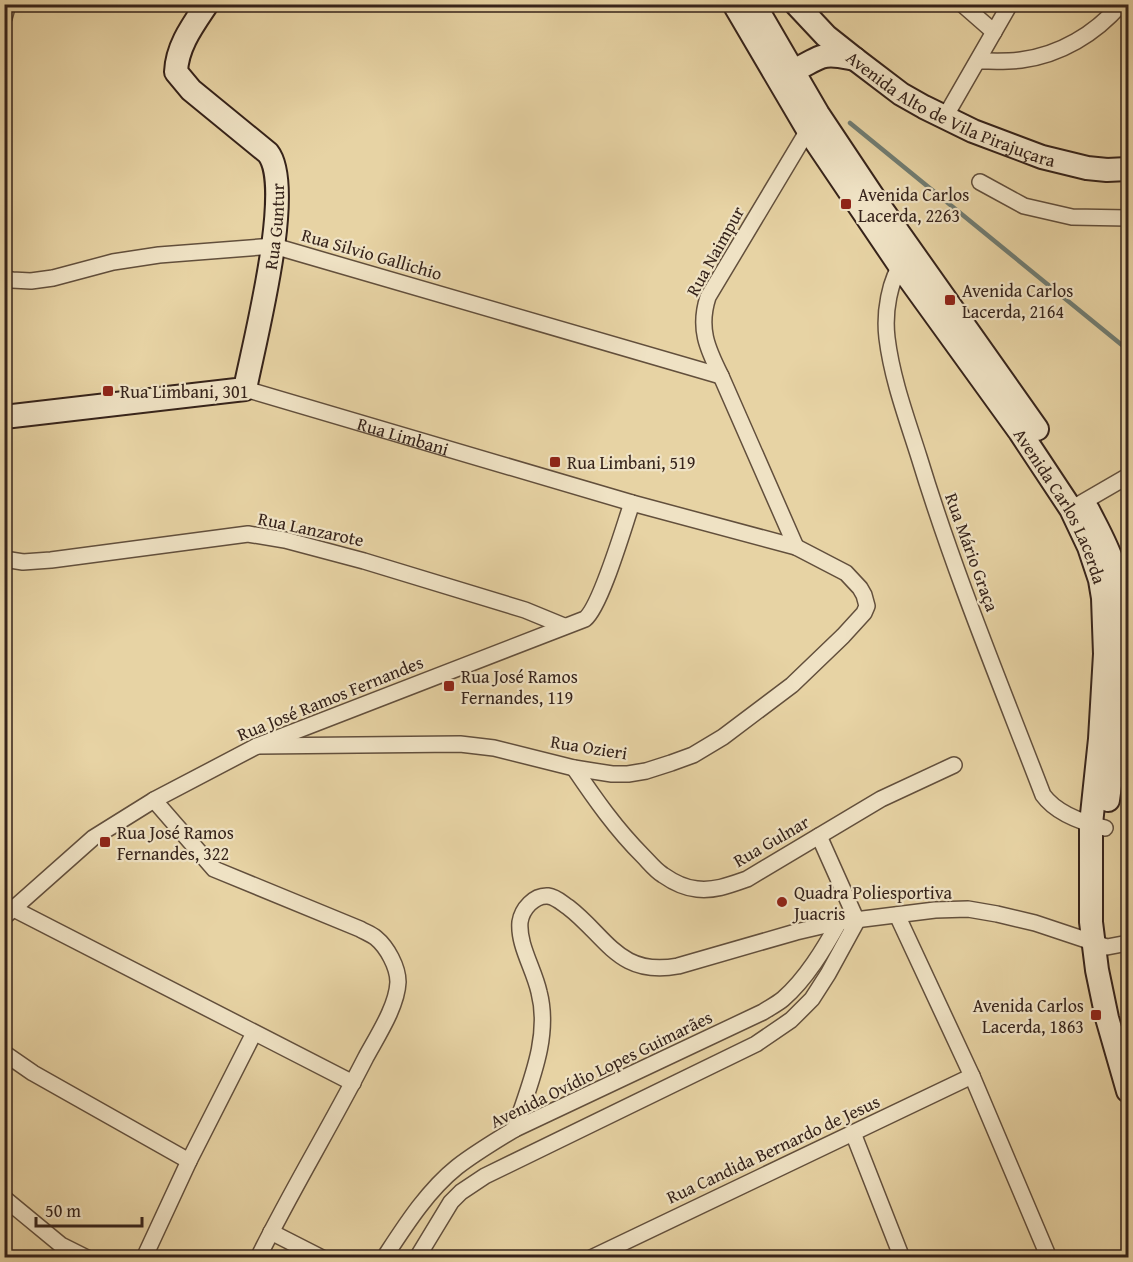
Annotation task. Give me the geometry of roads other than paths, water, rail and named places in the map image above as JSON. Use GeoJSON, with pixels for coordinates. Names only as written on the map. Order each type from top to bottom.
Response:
{"type":"FeatureCollection","features":[{"type":"Feature","properties":{"kind":"main road","name":"Rua Guntur"},"geometry":{"type":"LineString","coordinates":[[207,4],[184,40],[176,60],[176,72],[191,90],[268,153],[273,159],[277,179],[274,246],[245,389]]}},
{"type":"Feature","properties":{"kind":"main road","name":"Avenida Carlos Lacerda"},"geometry":{"type":"LineString","coordinates":[[735,4],[770,66],[815,125],[906,258],[1033,423],[1077,506],[1104,542],[1114,565],[1118,587],[1121,670],[1115,741],[1098,826],[1109,945],[1128,1048]]}},
{"type":"Feature","properties":{"kind":"main road","name":"Avenida Carlos Lacerda"},"geometry":{"type":"LineString","coordinates":[[754,4],[800,68],[815,125]]}},
{"type":"Feature","properties":{"kind":"main road","name":"Avenida Alto de Vila Pirajuçara"},"geometry":{"type":"LineString","coordinates":[[796,4],[823,32],[855,59],[901,94],[924,107],[973,131],[1042,158],[1087,168],[1128,170]]}},
{"type":"Feature","properties":{"kind":"main road"},"geometry":{"type":"LineString","coordinates":[[800,68],[823,32]]}},
{"type":"Feature","properties":{"kind":"main road"},"geometry":{"type":"LineString","coordinates":[[770,66],[782,71],[800,68],[822,57],[837,55],[855,59]]}},
{"type":"Feature","properties":{"kind":"main road","name":"Rua Limbani"},"geometry":{"type":"LineString","coordinates":[[4,417],[245,389]]}},
{"type":"Feature","properties":{"kind":"main road","name":"Avenida Carlos Lacerda"},"geometry":{"type":"LineString","coordinates":[[1109,945],[1107,1018],[1127,1083]]}},
{"type":"Feature","properties":{"kind":"street"},"geometry":{"type":"LineString","coordinates":[[4,18],[8,4]]}},
{"type":"Feature","properties":{"kind":"street"},"geometry":{"type":"LineString","coordinates":[[962,4],[994,32]]}},
{"type":"Feature","properties":{"kind":"street"},"geometry":{"type":"LineString","coordinates":[[945,117],[1010,4]]}},
{"type":"Feature","properties":{"kind":"street"},"geometry":{"type":"LineString","coordinates":[[978,61],[1020,60],[1045,55],[1069,46],[1087,36],[1121,4]]}},
{"type":"Feature","properties":{"kind":"street","name":"Rua Naimpur"},"geometry":{"type":"LineString","coordinates":[[796,547],[711,356],[704,338],[703,320],[708,297],[815,125]]}},
{"type":"Feature","properties":{"kind":"street"},"geometry":{"type":"LineString","coordinates":[[980,182],[1023,206],[1072,217],[1128,218]]}},
{"type":"Feature","properties":{"kind":"street","name":"Rua Silvio Gallichio"},"geometry":{"type":"LineString","coordinates":[[4,278],[31,281],[53,278],[113,262],[159,255],[274,246],[721,376]]}},
{"type":"Feature","properties":{"kind":"street","name":"Rua Mário Graça"},"geometry":{"type":"LineString","coordinates":[[906,258],[891,287],[887,312],[887,337],[902,402],[937,516],[1043,795],[1063,812],[1098,826]]}},
{"type":"Feature","properties":{"kind":"street","name":"Rua Limbani"},"geometry":{"type":"LineString","coordinates":[[245,389],[632,503],[796,547]]}},
{"type":"Feature","properties":{"kind":"street"},"geometry":{"type":"LineString","coordinates":[[1077,506],[1128,476]]}},
{"type":"Feature","properties":{"kind":"street","name":"Rua José Ramos Fernandes"},"geometry":{"type":"LineString","coordinates":[[8,911],[93,838],[154,800],[257,746],[581,621],[591,614],[632,503]]}},
{"type":"Feature","properties":{"kind":"street","name":"Rua Lanzarote"},"geometry":{"type":"LineString","coordinates":[[4,559],[23,562],[51,560],[249,534],[285,540],[364,561],[525,610],[564,626]]}},
{"type":"Feature","properties":{"kind":"street","name":"Rua Ozieri"},"geometry":{"type":"LineString","coordinates":[[257,746],[460,744],[494,748],[574,768],[612,774],[628,774],[654,768],[693,755],[723,737],[792,685],[843,636],[866,610],[864,595],[856,582],[846,573],[796,547]]}},
{"type":"Feature","properties":{"kind":"street","name":"Rua Gulnar"},"geometry":{"type":"LineString","coordinates":[[574,768],[597,803],[626,838],[661,874],[679,885],[710,890],[747,879],[881,799],[954,765]]}},
{"type":"Feature","properties":{"kind":"street"},"geometry":{"type":"LineString","coordinates":[[154,800],[219,873],[360,929],[377,939],[395,965],[398,979],[397,990],[390,1011],[258,1257]]}},
{"type":"Feature","properties":{"kind":"street"},"geometry":{"type":"LineString","coordinates":[[819,836],[857,921]]}},
{"type":"Feature","properties":{"kind":"street"},"geometry":{"type":"LineString","coordinates":[[515,1129],[542,1035],[543,1012],[540,992],[522,940],[520,922],[523,912],[531,902],[539,897],[548,896],[559,900],[617,954],[635,964],[664,969],[839,922],[935,910],[968,909],[997,914],[1109,945]]}},
{"type":"Feature","properties":{"kind":"street"},"geometry":{"type":"LineString","coordinates":[[8,911],[353,1083]]}},
{"type":"Feature","properties":{"kind":"street"},"geometry":{"type":"LineString","coordinates":[[897,915],[972,1076],[1048,1257]]}},
{"type":"Feature","properties":{"kind":"street"},"geometry":{"type":"LineString","coordinates":[[417,1257],[452,1202],[461,1192],[485,1176],[756,1044],[791,1020],[812,999],[857,921]]}},
{"type":"Feature","properties":{"kind":"street","name":"Avenida Ovídio Lopes Guimarães"},"geometry":{"type":"LineString","coordinates":[[384,1257],[416,1212],[455,1168],[484,1147],[515,1129],[763,1012],[782,1000],[796,987],[839,922]]}},
{"type":"Feature","properties":{"kind":"street"},"geometry":{"type":"LineString","coordinates":[[144,1257],[189,1161],[254,1033]]}},
{"type":"Feature","properties":{"kind":"street"},"geometry":{"type":"LineString","coordinates":[[4,1053],[33,1073],[189,1161]]}},
{"type":"Feature","properties":{"kind":"street","name":"Rua Candida Bernardo de Jesus"},"geometry":{"type":"LineString","coordinates":[[591,1257],[972,1076]]}},
{"type":"Feature","properties":{"kind":"street"},"geometry":{"type":"LineString","coordinates":[[853,1133],[897,1256]]}},
{"type":"Feature","properties":{"kind":"street"},"geometry":{"type":"LineString","coordinates":[[4,1198],[62,1245],[87,1257]]}},
{"type":"Feature","properties":{"kind":"street"},"geometry":{"type":"LineString","coordinates":[[271,1232],[322,1257]]}},
{"type":"Feature","properties":{"kind":"waterway"},"geometry":{"type":"LineString","coordinates":[[850,123],[1128,350]]}},
{"type":"Feature","properties":{"kind":"place","name":"Avenida Carlos Lacerda, 2263"},"geometry":{"type":"Point","coordinates":[846,204]}},
{"type":"Feature","properties":{"kind":"place","name":"Avenida Carlos Lacerda, 2164"},"geometry":{"type":"Point","coordinates":[950,300]}},
{"type":"Feature","properties":{"kind":"place","name":"Rua Limbani, 301"},"geometry":{"type":"Point","coordinates":[108,391]}},
{"type":"Feature","properties":{"kind":"place","name":"Rua Limbani, 519"},"geometry":{"type":"Point","coordinates":[555,462]}},
{"type":"Feature","properties":{"kind":"place","name":"Rua José Ramos Fernandes, 119"},"geometry":{"type":"Point","coordinates":[449,686]}},
{"type":"Feature","properties":{"kind":"place","name":"Rua José Ramos Fernandes, 322"},"geometry":{"type":"Point","coordinates":[105,842]}},
{"type":"Feature","properties":{"kind":"place","name":"Quadra Poliesportiva Juacris"},"geometry":{"type":"Point","coordinates":[782,902]}},
{"type":"Feature","properties":{"kind":"place","name":"Avenida Carlos Lacerda, 1863"},"geometry":{"type":"Point","coordinates":[1096,1015]}}]}
